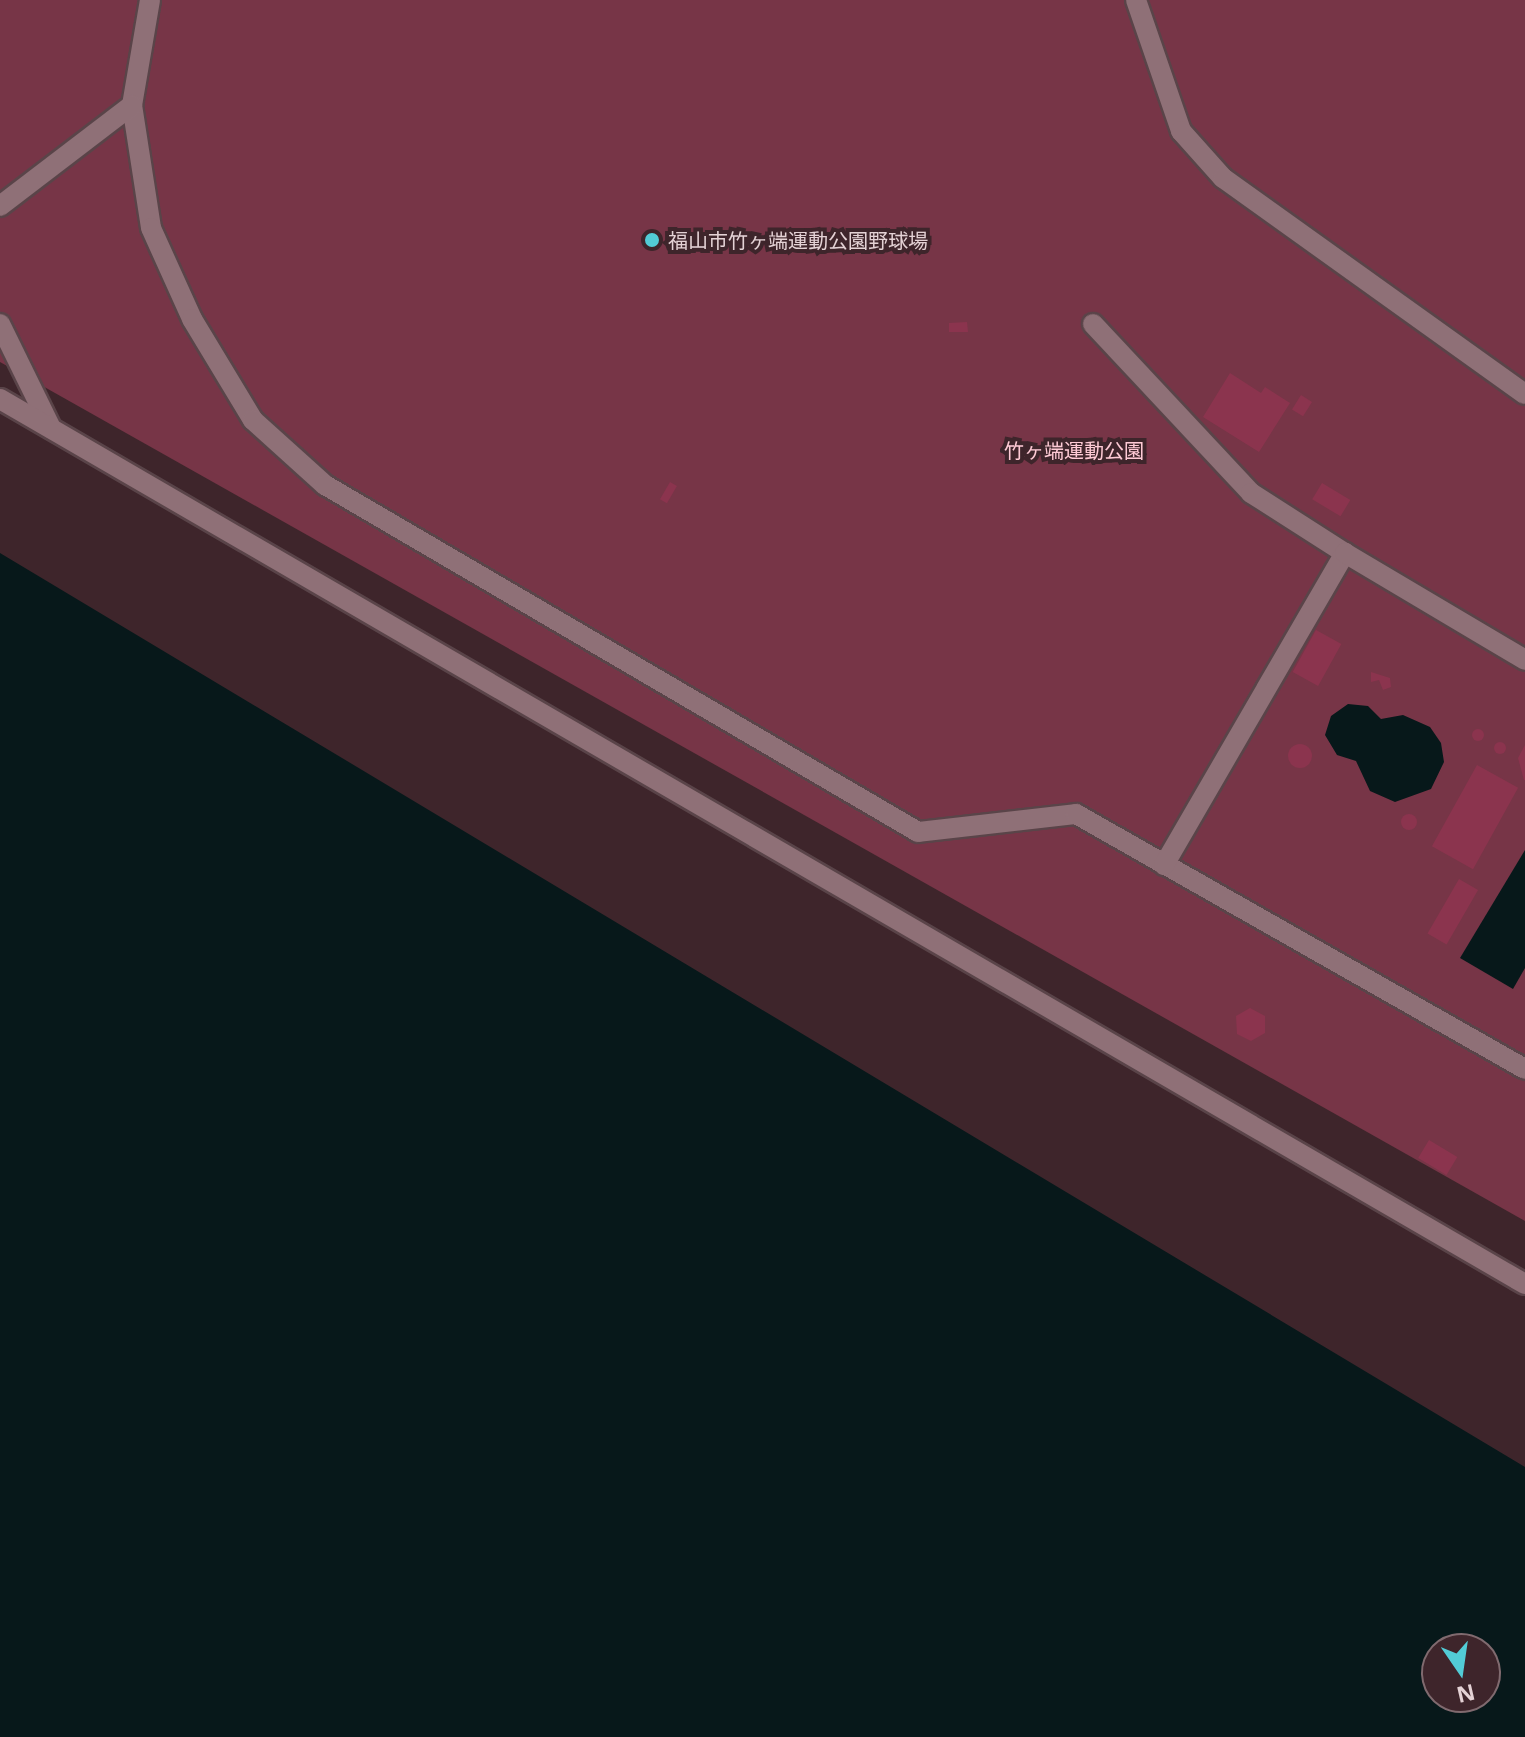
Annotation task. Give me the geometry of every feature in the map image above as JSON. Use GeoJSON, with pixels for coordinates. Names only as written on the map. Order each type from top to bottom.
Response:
{"type":"FeatureCollection","features":[{"type":"Feature","properties":{"kind":"street"},"geometry":{"type":"LineString","coordinates":[[150,0],[132,105],[151,228],[192,319],[253,420],[325,485],[918,832],[1076,814],[1525,1069]]}},
{"type":"Feature","properties":{"kind":"street"},"geometry":{"type":"LineString","coordinates":[[1136,0],[1181,131],[1223,178],[1525,394]]}},
{"type":"Feature","properties":{"kind":"street"},"geometry":{"type":"LineString","coordinates":[[0,206],[132,105]]}},
{"type":"Feature","properties":{"kind":"street"},"geometry":{"type":"LineString","coordinates":[[0,324],[52,428]]}},
{"type":"Feature","properties":{"kind":"street"},"geometry":{"type":"LineString","coordinates":[[1093,324],[1251,493],[1525,660]]}},
{"type":"Feature","properties":{"kind":"street"},"geometry":{"type":"LineString","coordinates":[[0,399],[1525,1284]]}},
{"type":"Feature","properties":{"kind":"street"},"geometry":{"type":"LineString","coordinates":[[1164,865],[1345,553]]}},
{"type":"Feature","properties":{"kind":"green space","name":"竹ヶ端運動公園"},"geometry":{"type":"Polygon","coordinates":[[[0,0],[1525,0],[1525,1221],[0,362],[0,0]]]}},
{"type":"Feature","properties":{"kind":"shaded area"},"geometry":{"type":"Polygon","coordinates":[[[0,553],[1525,1467],[1525,1737],[0,1737],[0,553]]]}},
{"type":"Feature","properties":{"kind":"shaded area"},"geometry":{"type":"Polygon","coordinates":[[[1348,704],[1368,706],[1381,719],[1403,715],[1430,727],[1441,743],[1444,762],[1431,789],[1395,802],[1370,791],[1356,761],[1337,755],[1325,735],[1331,716],[1348,704]]]}},
{"type":"Feature","properties":{"kind":"shaded area"},"geometry":{"type":"Polygon","coordinates":[[[1525,850],[1525,968],[1513,989],[1460,958],[1525,850]]]}},
{"type":"Feature","properties":{"kind":"building"},"geometry":{"type":"Polygon","coordinates":[[[967,322],[968,332],[949,332],[949,323],[967,322]]]}},
{"type":"Feature","properties":{"kind":"building"},"geometry":{"type":"Polygon","coordinates":[[[1230,373],[1261,393],[1265,387],[1290,403],[1259,452],[1203,417],[1230,373]]]}},
{"type":"Feature","properties":{"kind":"building"},"geometry":{"type":"Polygon","coordinates":[[[1301,395],[1312,402],[1303,416],[1292,409],[1301,395]]]}},
{"type":"Feature","properties":{"kind":"building"},"geometry":{"type":"Polygon","coordinates":[[[670,482],[677,486],[667,503],[660,499],[670,482]]]}},
{"type":"Feature","properties":{"kind":"building"},"geometry":{"type":"Polygon","coordinates":[[[1322,483],[1350,500],[1341,516],[1312,499],[1322,483]]]}},
{"type":"Feature","properties":{"kind":"building"},"geometry":{"type":"Polygon","coordinates":[[[1316,630],[1341,644],[1318,686],[1293,672],[1316,630]]]}},
{"type":"Feature","properties":{"kind":"building"},"geometry":{"type":"Polygon","coordinates":[[[1371,672],[1390,678],[1391,687],[1383,690],[1379,680],[1371,682],[1371,672]]]}},
{"type":"Feature","properties":{"kind":"building"},"geometry":{"type":"Polygon","coordinates":[[[1478,729],[1484,735],[1478,741],[1472,735],[1478,729]]]}},
{"type":"Feature","properties":{"kind":"building"},"geometry":{"type":"Polygon","coordinates":[[[1500,742],[1506,748],[1500,754],[1494,748],[1500,742]]]}},
{"type":"Feature","properties":{"kind":"building"},"geometry":{"type":"Polygon","coordinates":[[[1300,744],[1311,751],[1312,756],[1305,767],[1300,768],[1289,761],[1288,756],[1295,745],[1300,744]]]}},
{"type":"Feature","properties":{"kind":"building"},"geometry":{"type":"Polygon","coordinates":[[[1525,745],[1525,780],[1524,780],[1518,758],[1525,745]]]}},
{"type":"Feature","properties":{"kind":"building"},"geometry":{"type":"Polygon","coordinates":[[[1477,765],[1518,788],[1473,869],[1432,846],[1477,765]]]}},
{"type":"Feature","properties":{"kind":"building"},"geometry":{"type":"Polygon","coordinates":[[[1409,814],[1417,822],[1409,830],[1401,822],[1409,814]]]}},
{"type":"Feature","properties":{"kind":"building"},"geometry":{"type":"Polygon","coordinates":[[[1459,879],[1478,890],[1447,945],[1428,934],[1459,879]]]}},
{"type":"Feature","properties":{"kind":"building"},"geometry":{"type":"Polygon","coordinates":[[[1250,1008],[1265,1016],[1265,1033],[1251,1041],[1237,1034],[1236,1016],[1250,1008]]]}},
{"type":"Feature","properties":{"kind":"building"},"geometry":{"type":"Polygon","coordinates":[[[1429,1140],[1457,1157],[1446,1175],[1418,1158],[1429,1140]]]}},
{"type":"Feature","properties":{"kind":"place","name":"福山市竹ヶ端運動公園野球場"},"geometry":{"type":"Point","coordinates":[652,240]}}]}
